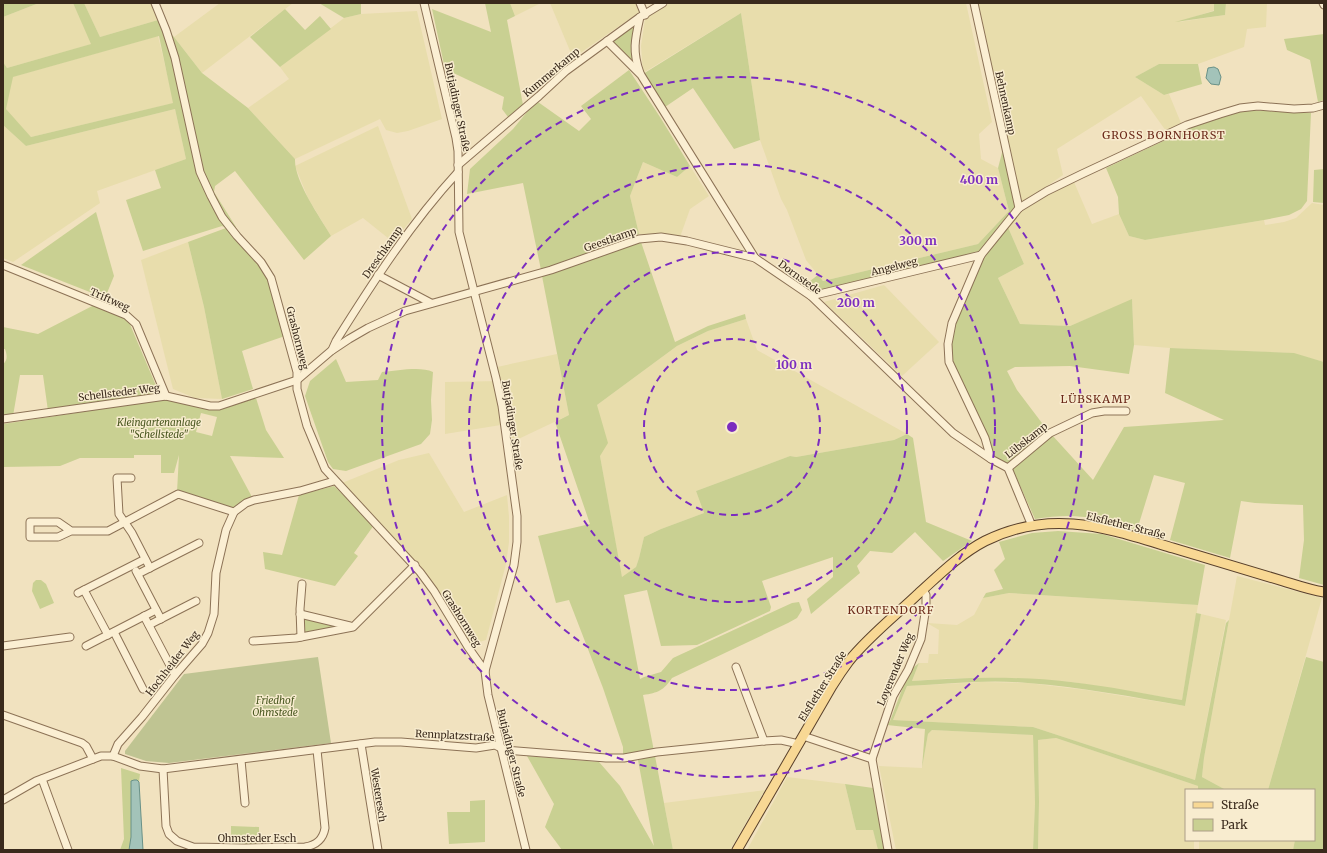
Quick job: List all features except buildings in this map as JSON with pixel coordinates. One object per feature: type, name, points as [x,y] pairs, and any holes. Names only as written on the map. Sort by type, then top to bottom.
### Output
[{"type":"main road","name":"Elsflether Straße","points":[[737,850],[832,686],[850,660],[867,642],[953,562],[984,542],[1010,532],[1032,526],[1047,524],[1070,524],[1101,527],[1244,570],[1324,592]]},
{"type":"street","name":"Grashornweg","points":[[154,3],[166,30],[175,58],[200,172],[222,217],[261,262],[271,278],[297,372],[297,389],[307,426],[325,469],[334,481],[415,565],[434,591],[468,647],[485,671]]},
{"type":"street","name":"Butjadinger Straße","points":[[424,3],[456,138],[458,151],[459,232],[502,406],[517,516],[517,542],[514,565],[485,671],[488,695],[526,850]]},
{"type":"street","points":[[640,3],[642,16]]},
{"type":"street","name":"Kummerkamp","points":[[458,168],[566,71],[642,16],[663,3]]},
{"type":"street","name":"Behnenkamp","points":[[974,3],[1019,208]]},
{"type":"street","name":"Dornstede","points":[[642,16],[635,40],[635,60],[641,75],[755,258],[811,296],[953,433],[991,459],[1008,468]]},
{"type":"street","name":"Dornstede","points":[[607,41],[641,75]]},
{"type":"street","points":[[991,459],[985,438],[949,362],[948,344],[952,323],[981,255],[1019,208],[1047,191],[1187,125],[1240,108],[1258,106],[1294,109],[1313,108],[1324,105]]},
{"type":"street","name":"Dreschkamp","points":[[331,351],[378,275],[428,205],[458,168]]},
{"type":"street","name":"Geestkamp","points":[[473,291],[551,270],[639,239],[661,237],[687,241],[755,258]]},
{"type":"street","name":"Angelweg","points":[[811,296],[981,255]]},
{"type":"street","name":"Triftweg","points":[[3,265],[126,315],[136,324],[166,396]]},
{"type":"street","points":[[378,275],[431,303]]},
{"type":"street","name":"Schellsteder Weg","points":[[3,419],[166,396],[210,406],[219,406],[297,380],[331,351],[368,328],[405,312],[473,291]]},
{"type":"street","name":"Lübskamp","points":[[1008,468],[1050,433],[1092,413],[1104,411],[1126,411]]},
{"type":"street","points":[[1008,468],[1032,526]]},
{"type":"street","points":[[131,478],[117,478],[119,514],[132,533],[150,568]]},
{"type":"street","points":[[72,531],[58,522],[30,522],[30,538],[58,537],[72,531],[108,530],[178,494],[234,512],[246,503],[254,500],[300,492],[334,481]]},
{"type":"street","name":"Hochheider Weg","points":[[112,756],[118,744],[202,644],[212,624],[216,605],[217,565],[226,530],[234,512]]},
{"type":"street","points":[[138,574],[199,543]]},
{"type":"street","points":[[143,689],[111,634],[81,591],[145,559]]},
{"type":"street","points":[[133,565],[161,618]]},
{"type":"street","points":[[252,641],[301,637],[353,627],[415,565]]},
{"type":"street","points":[[301,637],[300,614],[302,584]]},
{"type":"street","name":"Loyerender Weg","points":[[888,850],[872,759],[893,696],[908,670],[921,639],[926,607],[926,595],[923,589]]},
{"type":"street","points":[[149,625],[196,601]]},
{"type":"street","points":[[86,646],[156,610]]},
{"type":"street","points":[[300,614],[353,627]]},
{"type":"street","points":[[144,616],[175,675]]},
{"type":"street","points":[[3,646],[70,637]]},
{"type":"street","points":[[736,667],[764,741]]},
{"type":"street","points":[[3,715],[82,744],[86,746],[93,759]]},
{"type":"street","points":[[803,736],[872,759]]},
{"type":"street","name":"Rennplatzstraße","points":[[112,756],[140,766],[162,769],[375,742],[401,742],[469,748],[495,745],[505,750],[606,758],[624,758],[656,752],[764,741],[782,740],[798,744]]},
{"type":"street","name":"Westeresch","points":[[361,744],[378,850]]},
{"type":"street","name":"Ohmsteder Esch","points":[[162,769],[167,830],[172,838],[182,844],[200,848],[305,847],[317,843],[324,834],[325,828],[317,750]]},
{"type":"street","points":[[3,800],[42,779],[101,756],[112,756]]},
{"type":"street","points":[[241,760],[245,803]]},
{"type":"street","points":[[42,779],[68,850]]},
{"type":"shaded area","points":[[39,3],[73,3],[92,44],[7,68],[3,62],[3,17]]},
{"type":"shaded area","points":[[84,3],[151,3],[158,20],[100,37]]},
{"type":"shaded area","points":[[220,3],[293,3],[202,73],[174,37]]},
{"type":"shaded area","points":[[510,3],[541,3],[515,16]]},
{"type":"shaded area","points":[[550,3],[637,3],[641,11],[573,58]]},
{"type":"shaded area","points":[[670,3],[966,3],[992,122],[979,134],[981,159],[998,168],[1009,211],[978,244],[823,281],[806,260],[787,210],[781,199],[760,140],[741,13],[643,73],[641,46],[645,19]]},
{"type":"shaded area","points":[[976,3],[1214,3],[1215,10],[1179,22],[1225,15],[1226,3],[1267,3],[1266,27],[1247,29],[1244,47],[1198,64],[1159,64],[1135,77],[1164,95],[1169,94],[1181,123],[1166,131],[1141,96],[1057,149],[1063,175],[1021,204]]},
{"type":"shaded area","points":[[417,11],[442,119],[408,131],[397,133],[386,130],[380,119],[295,159],[248,108],[289,79],[280,67],[344,18],[361,14]]},
{"type":"shaded area","points":[[158,36],[174,103],[31,137],[5,109],[12,77]]},
{"type":"shaded area","points":[[175,109],[186,159],[97,191],[100,203],[13,262],[3,258],[3,125],[26,146]]},
{"type":"shaded area","points":[[378,126],[412,219],[393,242],[363,218],[331,236],[308,198],[295,166]]},
{"type":"shaded area","points":[[643,162],[677,177],[690,166],[709,196],[690,209],[680,237],[639,234],[630,196]]},
{"type":"shaded area","points":[[1074,182],[1092,224],[1119,214],[1129,236],[1145,240],[1264,220],[1265,225],[1284,222],[1296,218],[1312,203],[1324,205],[1324,362],[1291,353],[1134,345],[1132,300],[1070,326],[1020,324],[998,278],[1024,264],[1007,225],[1022,210],[1048,194]]},
{"type":"shaded area","points":[[188,242],[204,307],[222,399],[195,398],[173,389],[141,260]]},
{"type":"shaded area","points":[[884,285],[939,342],[902,376],[824,302]]},
{"type":"shaded area","points":[[746,319],[757,350],[907,434],[894,440],[796,457],[790,456],[696,491],[704,513],[644,537],[636,567],[622,578],[600,456],[597,405],[677,346],[708,331]]},
{"type":"shaded area","points":[[557,354],[569,415],[510,443],[507,424],[445,434],[445,382],[501,381],[497,367]]},
{"type":"shaded area","points":[[429,453],[464,512],[507,495],[509,542],[506,564],[486,640],[469,645],[449,611],[342,483],[399,460]]},
{"type":"shaded area","points":[[1237,576],[1322,598],[1268,789],[1224,789],[1202,777],[1204,758]]},
{"type":"shaded area","points":[[1009,593],[1198,605],[1182,700],[1072,682],[954,678],[912,681],[919,663],[928,663],[929,654],[938,654],[939,630],[927,623],[957,625],[974,615],[983,598]]},
{"type":"shaded area","points":[[1201,614],[1226,620],[1195,780],[1033,727],[893,720],[907,686],[982,682],[1028,683],[1086,690],[1185,706]]},
{"type":"shaded area","points":[[932,730],[1033,735],[1035,803],[1033,850],[896,850],[879,766],[922,768],[928,734]]},
{"type":"shaded area","points":[[1056,738],[1198,786],[1198,789],[1185,789],[1185,841],[1194,841],[1194,850],[1038,850],[1038,740]]},
{"type":"shaded area","points":[[787,777],[845,784],[856,830],[873,829],[878,850],[747,850]]},
{"type":"shaded area","points":[[765,790],[730,850],[673,850],[664,803]]},
{"type":"shaded area","points":[[1199,841],[1295,841],[1293,850],[1199,850]]},
{"type":"green space","points":[[3,3],[39,3],[3,17]]},
{"type":"green space","points":[[73,3],[84,3],[100,37],[158,20],[174,37],[202,73],[248,108],[295,159],[296,168],[303,188],[331,236],[304,260],[235,171],[215,186],[214,192],[236,227],[227,228],[264,270],[272,286],[285,336],[242,351],[253,389],[222,399],[204,307],[188,242],[226,228],[222,226],[143,251],[126,200],[161,188],[155,170],[186,159],[175,109],[26,146],[3,125],[3,62],[7,68],[91,44]],"holes":[[[159,36],[173,103],[31,137],[6,109],[13,77]]]},
{"type":"green space","points":[[319,3],[361,3],[361,14],[344,18]]},
{"type":"green space","points":[[485,3],[510,3],[515,16],[507,20],[523,105],[508,117],[502,109],[504,97],[445,69],[432,9],[491,32]]},
{"type":"green space","points":[[1214,3],[1226,3],[1225,15],[1175,22],[1214,11]]},
{"type":"green space","points":[[285,9],[305,30],[320,16],[331,29],[280,67],[250,37]]},
{"type":"green space","points":[[741,13],[760,140],[734,149],[693,88],[665,107],[643,74]]},
{"type":"green space","points":[[637,21],[635,67],[611,40]]},
{"type":"green space","points":[[1324,34],[1324,100],[1318,102],[1310,60],[1287,50],[1284,39]]},
{"type":"green space","points":[[1159,64],[1198,64],[1202,84],[1164,95],[1135,77]]},
{"type":"green space","points":[[629,70],[690,166],[677,177],[643,162],[630,196],[639,234],[541,270],[523,183],[467,194],[470,169],[513,129],[527,112],[538,102],[579,131],[591,119],[581,106]]},
{"type":"green space","points":[[1245,110],[1311,113],[1307,201],[1301,209],[1289,215],[1264,220],[1145,240],[1129,236],[1119,214],[1118,197],[1106,168],[1193,127]]},
{"type":"green space","points":[[1003,149],[1017,207],[980,253],[812,295],[802,287],[818,275],[823,281],[978,244],[1009,211],[998,168]]},
{"type":"green space","points":[[1324,169],[1324,203],[1313,202],[1314,170]]},
{"type":"green space","points":[[96,212],[114,276],[105,298],[21,265]]},
{"type":"green space","points":[[1007,225],[1024,264],[998,278],[1020,324],[1070,326],[1132,299],[1134,345],[1129,374],[1070,366],[1015,367],[1007,371],[1017,390],[1048,431],[1009,465],[993,457],[952,361],[951,343],[955,322],[983,255]]},
{"type":"green space","points":[[641,242],[675,342],[708,326],[745,314],[746,319],[708,331],[677,346],[597,405],[608,443],[600,456],[622,577],[636,567],[644,537],[704,513],[696,491],[790,456],[796,457],[894,440],[907,434],[913,438],[926,522],[972,541],[943,561],[915,532],[892,553],[870,551],[857,566],[860,573],[811,614],[807,599],[833,577],[833,557],[762,581],[771,607],[770,611],[697,645],[661,646],[647,590],[624,595],[640,679],[661,672],[673,658],[792,603],[799,602],[802,610],[797,618],[788,623],[672,678],[660,690],[643,695],[654,751],[623,756],[623,747],[603,688],[569,600],[556,603],[538,536],[590,524],[555,422],[569,415],[542,276]]},
{"type":"green space","points":[[98,303],[126,315],[160,395],[48,411],[43,375],[20,375],[13,416],[3,419],[3,364],[7,357],[5,349],[3,349],[3,327],[38,334]]},
{"type":"green space","points":[[1170,348],[1294,353],[1324,362],[1324,585],[1299,578],[1304,540],[1303,505],[1241,501],[1230,558],[1170,540],[1185,483],[1154,475],[1137,530],[1111,522],[1087,517],[1063,516],[1035,519],[1012,468],[1052,435],[1093,480],[1124,427],[1224,420],[1165,393]]},
{"type":"green space","points":[[336,359],[346,382],[378,380],[382,372],[422,369],[433,372],[431,400],[432,420],[430,434],[421,444],[346,471],[333,469],[328,462],[305,396],[310,381]]},
{"type":"green space","name":"Kleingartenanlage \"Schellstede\"","points":[[256,398],[266,430],[284,458],[230,456],[252,497],[233,510],[177,492],[179,455],[174,473],[161,473],[161,455],[134,455],[134,458],[80,458],[60,466],[3,467],[3,424],[167,399],[219,410]],"holes":[[[201,413],[217,417],[212,436],[196,432]]]},
{"type":"green space","points":[[334,486],[374,525],[354,553],[358,556],[335,586],[265,569],[263,552],[282,555],[299,495]]},
{"type":"green space","points":[[1058,531],[1102,534],[1205,565],[1198,605],[1009,593],[983,598],[986,593],[1003,589],[994,570],[1005,559],[999,542],[1032,533]]},
{"type":"green space","points":[[36,580],[41,580],[46,584],[54,603],[40,609],[32,591],[33,583]]},
{"type":"green space","points":[[1196,613],[1201,614],[1185,706],[1068,687],[1013,682],[968,682],[907,686],[893,720],[1033,727],[1195,780],[1226,623],[1229,620],[1204,758],[1202,777],[1224,789],[1198,789],[1198,786],[1056,738],[1038,740],[1038,850],[1033,850],[1035,803],[1033,735],[932,730],[928,734],[922,768],[925,729],[887,725],[890,721],[909,671],[919,663],[912,681],[992,678],[1051,680],[1099,686],[1182,700]]},
{"type":"green space","points":[[303,617],[342,627],[304,634]]},
{"type":"green space","name":"Friedhof Ohmstede","points":[[318,657],[331,743],[169,763],[146,761],[125,754],[125,751],[184,674]]},
{"type":"green space","points":[[1306,657],[1324,662],[1324,850],[1293,850],[1295,841],[1315,841],[1315,789],[1268,789]]},
{"type":"green space","points":[[527,756],[599,762],[620,786],[654,846],[638,760],[655,756],[673,850],[562,850],[545,827],[554,804]]},
{"type":"green space","points":[[121,768],[140,774],[139,782],[137,780],[131,781],[131,837],[129,850],[120,850],[124,839]]},
{"type":"green space","points":[[845,784],[873,788],[885,850],[878,850],[873,830],[856,830]]},
{"type":"green space","points":[[485,800],[485,842],[449,844],[447,812],[470,812],[470,801]]},
{"type":"green space","points":[[231,826],[259,827],[259,850],[231,850]]},
{"type":"water","points":[[1214,67],[1218,69],[1221,77],[1219,85],[1211,84],[1206,78],[1208,68]]},
{"type":"water","points":[[134,780],[139,782],[143,850],[129,850],[131,837],[131,781]]},
{"type":"district","name":"GROSS BORNHORST","points":[[1164,135]]},
{"type":"district","name":"LÜBSKAMP","points":[[1096,399]]},
{"type":"district","name":"KORTENDORF","points":[[891,610]]}]
